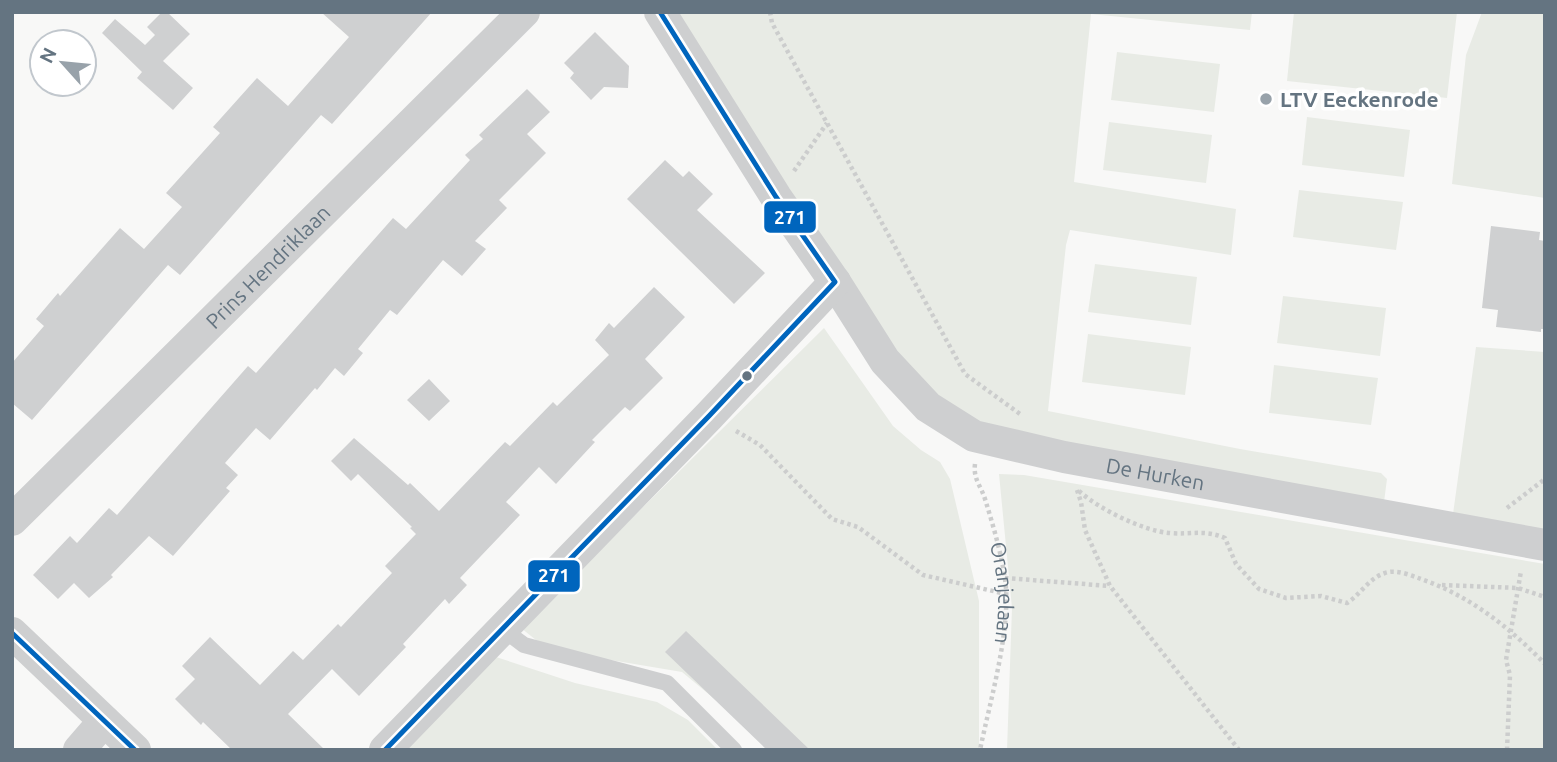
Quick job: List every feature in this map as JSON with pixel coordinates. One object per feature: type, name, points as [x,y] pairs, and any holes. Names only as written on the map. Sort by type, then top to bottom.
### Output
[{"type":"street","name":"Prins Hendriklaan","points":[[12,520],[524,12]]},
{"type":"street","points":[[385,750],[835,282],[776,197],[660,12]]},
{"type":"street","name":"De Hurken","points":[[835,282],[885,361],[928,407],[974,436],[1064,457],[1545,545]]},
{"type":"street","points":[[12,633],[135,750]]},
{"type":"street","points":[[79,750],[104,721]]},
{"type":"lane","points":[[501,628],[524,645],[667,683],[734,750]]},
{"type":"path","points":[[770,12],[772,23],[965,374],[1021,415]]},
{"type":"path","points":[[776,197],[827,122]]},
{"type":"path","points":[[709,416],[760,445],[832,519],[858,527],[923,575],[1006,594]]},
{"type":"path","name":"Oranjelaan","points":[[980,750],[1002,647],[1006,594],[1005,578],[985,497],[974,474],[981,438]]},
{"type":"path","points":[[1239,750],[1110,586],[1085,530],[1076,488],[1093,503],[1144,526],[1169,533],[1210,531],[1224,538],[1236,564],[1259,589],[1286,598],[1321,596],[1347,603],[1358,596],[1375,577],[1388,572],[1405,573],[1440,585],[1475,605],[1511,631],[1545,664]]},
{"type":"path","points":[[1005,578],[1110,586]]},
{"type":"path","points":[[1440,585],[1518,588],[1545,597]]},
{"type":"path","points":[[1507,750],[1510,675],[1506,660],[1518,588]]},
{"type":"shaded area","points":[[671,12],[1252,12],[1250,30],[1091,14],[1074,182],[1236,209],[1231,255],[1070,230],[1066,245],[1048,411],[1240,449],[1381,473],[1387,479],[1384,502],[986,430],[930,400]]},
{"type":"shaded area","points":[[1294,12],[1457,12],[1447,98],[1287,81]]},
{"type":"shaded area","points":[[1482,12],[1545,12],[1545,198],[1452,184],[1466,55]]},
{"type":"shaded area","points":[[1117,52],[1220,64],[1214,112],[1111,100]]},
{"type":"shaded area","points":[[1307,117],[1410,130],[1404,177],[1302,165]]},
{"type":"shaded area","points":[[1109,122],[1212,135],[1206,183],[1103,170]]},
{"type":"shaded area","points":[[1299,190],[1403,202],[1396,250],[1293,237]]},
{"type":"shaded area","points":[[1095,264],[1197,277],[1191,325],[1088,312]]},
{"type":"shaded area","points":[[1283,296],[1386,308],[1380,356],[1277,343]]},
{"type":"shaded area","points":[[824,328],[893,426],[940,462],[950,479],[979,601],[979,750],[776,750],[682,672],[569,653],[536,640],[521,628]]},
{"type":"shaded area","points":[[1088,334],[1191,347],[1185,395],[1082,382]]},
{"type":"shaded area","points":[[1476,347],[1545,352],[1545,530],[1453,514]]},
{"type":"shaded area","points":[[1274,365],[1378,378],[1371,425],[1269,413]]},
{"type":"shaded area","points":[[999,474],[1024,475],[1545,564],[1545,750],[1007,750],[1012,608]]},
{"type":"shaded area","points":[[496,657],[575,683],[657,702],[688,720],[718,750],[400,750]]},
{"type":"building","points":[[162,12],[167,12],[190,34],[163,61],[193,88],[173,110],[137,78],[142,72],[102,33],[115,19],[145,45],[155,35],[147,27]]},
{"type":"building","points":[[321,12],[432,12],[332,124],[321,115],[180,275],[168,265],[32,420],[12,403],[12,363],[44,326],[36,319],[120,228],[144,249],[182,207],[166,193],[220,133],[213,127],[257,78],[288,106],[349,37]]},
{"type":"building","points":[[595,32],[629,66],[628,88],[604,87],[591,100],[570,78],[574,73],[564,63]]},
{"type":"building","points":[[527,89],[550,112],[527,134],[546,153],[499,200],[507,208],[475,241],[486,249],[462,276],[443,260],[397,315],[390,310],[358,349],[363,353],[344,376],[335,368],[270,440],[256,428],[225,463],[238,475],[226,488],[230,491],[173,556],[149,536],[111,575],[113,577],[89,598],[74,583],[58,599],[33,575],[70,536],[77,543],[109,508],[117,515],[248,366],[256,373],[393,218],[406,229],[470,160],[465,155],[483,139],[479,135]]},
{"type":"building","points":[[665,160],[683,177],[689,171],[713,194],[697,210],[765,273],[734,304],[627,199]]},
{"type":"building","points":[[1491,226],[1540,232],[1539,240],[1545,241],[1545,329],[1541,329],[1541,332],[1496,327],[1498,310],[1482,308]]},
{"type":"building","points":[[654,287],[685,317],[645,359],[663,378],[630,411],[625,407],[592,440],[595,442],[556,484],[539,467],[506,502],[520,515],[460,578],[467,585],[449,604],[445,599],[403,644],[406,647],[359,696],[332,669],[288,714],[325,750],[232,750],[175,699],[195,679],[182,666],[210,637],[260,685],[293,651],[303,660],[338,624],[341,627],[392,573],[385,566],[416,534],[358,474],[351,481],[331,461],[354,438],[408,485],[410,483],[439,511],[505,442],[510,446],[553,402],[557,406],[609,355],[595,340],[609,323],[614,328]]},
{"type":"building","points":[[429,379],[450,401],[429,421],[407,400]]},
{"type":"building","points":[[686,631],[810,750],[767,750],[665,652]]},
{"type":"transit line","name":"271","points":[[385,750],[835,282],[776,197],[660,12]]},
{"type":"transit line","name":"271","points":[[12,633],[135,750]]},
{"type":"place","name":"LTV Eeckenrode","points":[[1266,99]]}]
